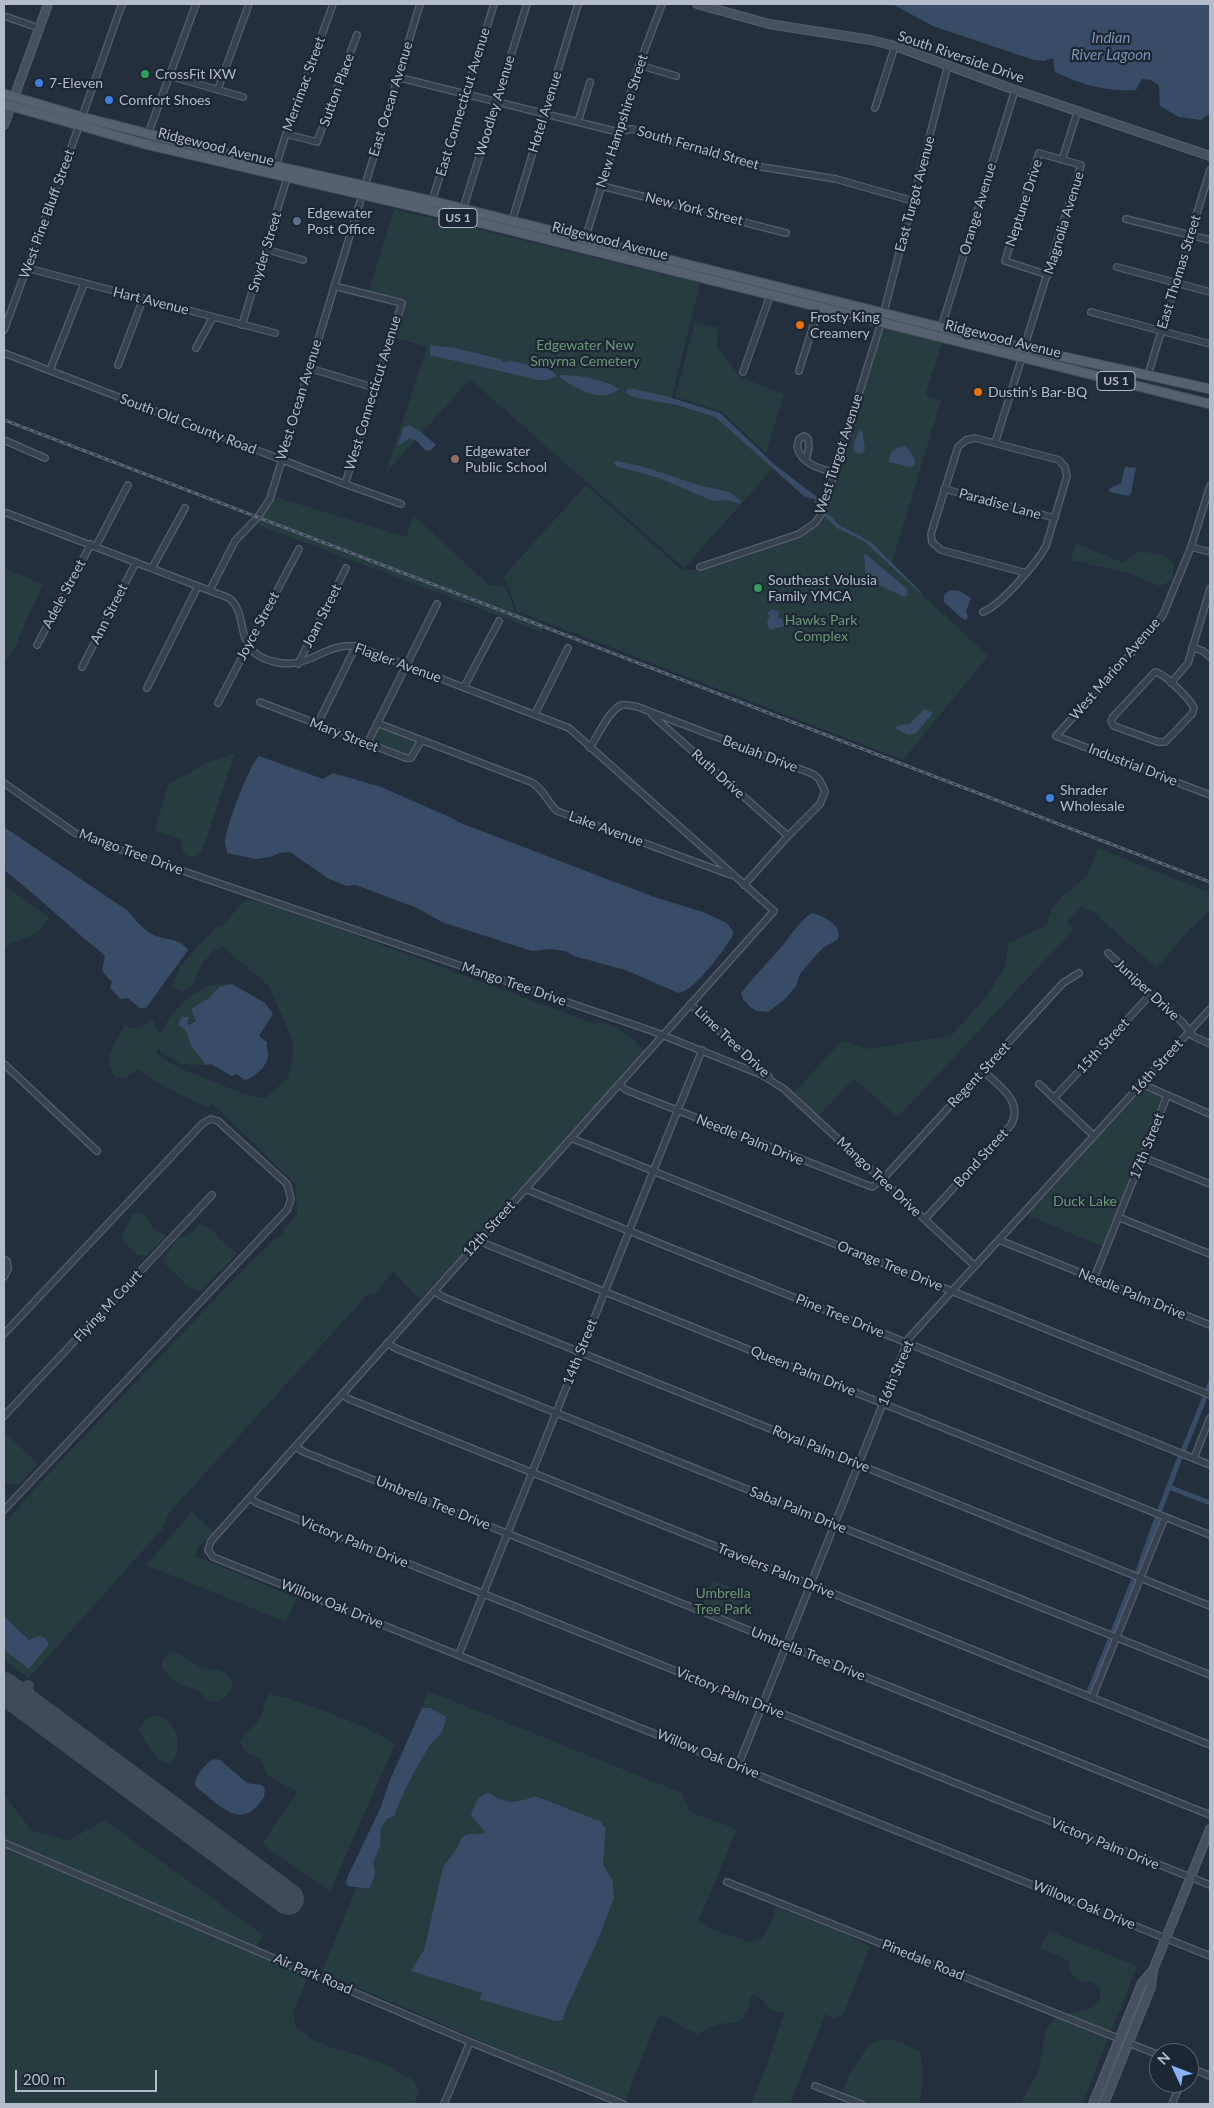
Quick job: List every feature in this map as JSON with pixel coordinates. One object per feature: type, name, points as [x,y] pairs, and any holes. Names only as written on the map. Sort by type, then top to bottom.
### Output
[{"type":"main road","name":"Ridgewood Avenue","points":[[4,94],[9,102],[83,127],[192,155],[521,233],[990,349],[1057,358],[1062,356],[1148,374],[1210,390]]},
{"type":"main road","name":"Ridgewood Avenue","points":[[9,102],[82,117],[242,158],[432,201],[768,284],[941,328],[1023,353],[1210,404]]},
{"type":"main road","points":[[83,127],[93,125],[141,138],[148,134]]},
{"type":"main road","points":[[192,155],[204,152],[236,160],[242,158]]},
{"type":"main road","points":[[521,233],[528,230],[575,242],[584,239]]},
{"type":"main road","points":[[590,251],[599,247],[649,259],[659,258]]},
{"type":"main road","points":[[706,280],[717,278],[758,288],[768,284]]},
{"type":"main road","points":[[770,296],[774,292],[779,292],[813,300],[826,299]]},
{"type":"street","points":[[4,125],[9,102],[48,4]]},
{"type":"street","points":[[82,117],[122,4]]},
{"type":"street","points":[[148,134],[196,4]]},
{"type":"street","points":[[218,89],[249,4]]},
{"type":"street","name":"Merrimac Street","points":[[276,166],[333,4]]},
{"type":"street","name":"East Ocean Avenue","points":[[362,195],[420,4]]},
{"type":"street","name":"East Connecticut Avenue","points":[[432,201],[494,4]]},
{"type":"street","name":"Woodley Avenue","points":[[464,209],[527,4]]},
{"type":"street","name":"Hotel Avenue","points":[[512,221],[578,4]]},
{"type":"street","name":"New Hampshire Street","points":[[584,239],[639,65],[662,4]]},
{"type":"street","name":"South Riverside Drive","points":[[697,4],[769,24],[871,40],[895,46],[1015,90],[1210,156]]},
{"type":"street","points":[[4,16],[39,28]]},
{"type":"street","name":"Sutton Place","points":[[286,134],[318,142],[357,35]]},
{"type":"street","points":[[876,108],[895,46]]},
{"type":"street","points":[[639,65],[676,76]]},
{"type":"street","name":"East Turgot Avenue","points":[[881,323],[948,65]]},
{"type":"street","points":[[170,76],[243,96]]},
{"type":"street","name":"South Fernald Street","points":[[397,77],[618,132],[632,129],[750,165],[836,179],[913,201]]},
{"type":"street","points":[[578,122],[590,82]]},
{"type":"street","name":"Orange Avenue","points":[[941,328],[1015,90]]},
{"type":"street","name":"Magnolia Avenue","points":[[995,443],[1081,165],[1062,160],[1078,110]]},
{"type":"street","name":"West Pine Bluff Street","points":[[4,330],[83,127]]},
{"type":"street","name":"Neptune Drive","points":[[1048,275],[1006,261],[1039,153],[1062,160]]},
{"type":"street","name":"East Thomas Street","points":[[1148,374],[1210,170]]},
{"type":"street","name":"Snyder Street","points":[[242,325],[287,178]]},
{"type":"street","name":"New York Street","points":[[602,186],[786,233]]},
{"type":"street","name":"West Ocean Avenue","points":[[210,590],[235,541],[270,500],[362,195]]},
{"type":"street","points":[[1126,219],[1210,240]]},
{"type":"street","points":[[265,249],[303,260]]},
{"type":"street","points":[[1118,267],[1210,292]]},
{"type":"street","name":"Hart Avenue","points":[[27,268],[275,333]]},
{"type":"street","points":[[50,370],[84,284]]},
{"type":"street","name":"West Connecticut Avenue","points":[[334,286],[402,302],[345,484]]},
{"type":"street","points":[[743,372],[770,296]]},
{"type":"street","points":[[118,365],[144,299]]},
{"type":"street","points":[[799,371],[819,308]]},
{"type":"street","points":[[1091,312],[1210,344]]},
{"type":"street","points":[[196,348],[213,317]]},
{"type":"street","name":"West Turgot Avenue","points":[[700,567],[799,534],[815,523],[822,511],[835,472],[881,323]]},
{"type":"street","name":"South Old County Road","points":[[4,353],[401,504]]},
{"type":"street","points":[[309,368],[375,388]]},
{"type":"street","points":[[983,612],[994,608],[1026,573],[1046,546],[1067,476],[1065,467],[1059,460],[975,438],[966,440],[958,447],[944,489],[931,534],[932,542],[937,548],[1026,573]]},
{"type":"street","points":[[4,440],[45,458]]},
{"type":"street","points":[[806,460],[820,470],[835,472]]},
{"type":"street","name":"Adele Street","points":[[37,645],[128,485]]},
{"type":"street","name":"West Marion Avenue","points":[[1056,736],[1148,635],[1163,615],[1191,547],[1210,486]]},
{"type":"street","name":"Paradise Lane","points":[[944,489],[1055,518]]},
{"type":"street","points":[[152,568],[185,508]]},
{"type":"street","points":[[4,512],[210,590],[234,602],[247,646]]},
{"type":"street","points":[[1191,547],[1210,552]]},
{"type":"street","name":"Joyce Street","points":[[218,703],[299,549]]},
{"type":"street","name":"Ann Street","points":[[82,667],[136,562]]},
{"type":"street","name":"Joan Street","points":[[298,664],[346,568]]},
{"type":"street","points":[[147,688],[198,586]]},
{"type":"street","points":[[1171,683],[1185,668],[1210,589]]},
{"type":"street","points":[[366,744],[437,604]]},
{"type":"street","points":[[464,687],[499,621]]},
{"type":"street","name":"Flagler Avenue","points":[[247,646],[271,661],[285,664],[298,664],[337,647],[345,645],[356,646],[569,728],[774,911]]},
{"type":"street","points":[[317,725],[356,646]]},
{"type":"street","points":[[1192,647],[1210,657]]},
{"type":"street","points":[[535,714],[568,648]]},
{"type":"street","points":[[1159,673],[1171,683],[1191,702],[1194,708],[1192,714],[1168,739],[1158,742],[1114,726],[1111,721],[1113,717],[1152,674],[1159,673]]},
{"type":"street","name":"Mary Street","points":[[260,702],[406,758],[411,758],[421,741]]},
{"type":"street","name":"Beulah Drive","points":[[590,748],[616,708],[627,704],[813,774],[819,779],[825,791],[820,804],[744,885]]},
{"type":"street","name":"Ruth Drive","points":[[648,712],[788,836]]},
{"type":"street","name":"Lake Avenue","points":[[377,723],[531,782],[544,792],[551,806],[557,811],[735,876]]},
{"type":"street","name":"Industrial Drive","points":[[1056,736],[1210,795]]},
{"type":"street","name":"Mango Tree Drive","points":[[4,783],[75,833],[95,841],[662,1034],[774,1081],[975,1266]]},
{"type":"street","name":"12th Street","points":[[208,1550],[211,1541],[662,1034],[774,911]]},
{"type":"street","name":"Juniper Drive","points":[[1108,953],[1183,1023],[1196,1038],[1210,1044]]},
{"type":"street","name":"Regent Street","points":[[882,1180],[1063,982],[1079,973]]},
{"type":"street","name":"15th Street","points":[[1054,1098],[1151,994]]},
{"type":"street","name":"Lime Tree Drive","points":[[690,1004],[774,1081]]},
{"type":"street","name":"16th Street","points":[[738,1766],[858,1464],[907,1343],[913,1333],[1210,1009]]},
{"type":"street","name":"14th Street","points":[[459,1654],[702,1050]]},
{"type":"street","points":[[4,1064],[97,1151]]},
{"type":"street","name":"Bond Street","points":[[925,1219],[1011,1125],[1015,1117],[1016,1108],[1012,1098],[982,1070]]},
{"type":"street","name":"Needle Palm Drive","points":[[619,1084],[626,1090],[868,1187],[875,1186],[882,1180]]},
{"type":"street","points":[[1039,1084],[1094,1136]]},
{"type":"street","points":[[1142,1084],[1210,1114]]},
{"type":"street","name":"17th Street","points":[[1094,1278],[1167,1096]]},
{"type":"street","points":[[4,1334],[203,1123],[211,1119],[218,1121],[287,1184],[291,1199],[287,1210],[4,1510]]},
{"type":"street","name":"Orange Tree Drive","points":[[571,1138],[1210,1395]]},
{"type":"street","points":[[1142,1157],[1210,1184]]},
{"type":"street","name":"Pine Tree Drive","points":[[525,1189],[1210,1465]]},
{"type":"street","name":"Flying M Court","points":[[4,1416],[212,1195]]},
{"type":"street","points":[[1118,1217],[1210,1254]]},
{"type":"street","name":"Queen Palm Drive","points":[[480,1239],[486,1244],[1210,1535]]},
{"type":"street","name":"Needle Palm Drive","points":[[999,1240],[1210,1325]]},
{"type":"street","points":[[4,1259],[7,1262],[8,1269],[4,1278]]},
{"type":"street","name":"Royal Palm Drive","points":[[434,1291],[443,1297],[1210,1606]]},
{"type":"street","name":"Sabal Palm Drive","points":[[388,1343],[397,1349],[1210,1675]]},
{"type":"street","name":"Travelers Palm Drive","points":[[342,1394],[349,1399],[1210,1746]]},
{"type":"street","points":[[1194,1458],[1210,1418]]},
{"type":"street","name":"Umbrella Tree Drive","points":[[296,1447],[304,1452],[1210,1815]]},
{"type":"street","name":"Victory Palm Drive","points":[[250,1498],[257,1503],[1210,1886]]},
{"type":"street","points":[[1092,1698],[1165,1517]]},
{"type":"street","name":"Willow Oak Drive","points":[[208,1550],[213,1557],[1210,1956]]},
{"type":"street","points":[[1104,2104],[1151,1987],[1153,1970],[1210,1829]]},
{"type":"street","name":"Air Park Road","points":[[4,1843],[470,2042],[623,2104]]},
{"type":"street","name":"Pinedale Road","points":[[727,1882],[1120,2039]]},
{"type":"street","points":[[1093,2104],[1142,1983],[1153,1970]]},
{"type":"street","points":[[444,2104],[470,2042]]},
{"type":"street","points":[[1128,2042],[1149,2051]]},
{"type":"street","points":[[815,2086],[861,2104]]},
{"type":"green space","name":"Edgewater New Smyrna Cemetery","points":[[394,209],[700,283],[670,404],[715,417],[773,468],[684,568],[470,379],[386,473],[427,347],[395,338],[406,300],[369,290]]},
{"type":"green space","points":[[695,322],[719,328],[716,346],[741,378],[784,394],[766,453],[721,411],[675,397]]},
{"type":"green space","name":"Hawks Park Complex","points":[[884,328],[942,343],[925,395],[941,400],[891,566],[988,656],[903,760],[517,611],[504,576],[586,485],[683,571],[710,567],[803,535],[819,523],[825,513],[881,330]]},
{"type":"green space","points":[[269,495],[406,537],[414,516],[489,585],[506,588],[515,612],[544,624],[542,632],[258,525]]},
{"type":"green space","points":[[1076,543],[1123,563],[1140,551],[1166,556],[1174,564],[1172,580],[1160,586],[1128,573],[1071,560]]},
{"type":"green space","points":[[4,568],[43,584],[17,641],[19,642],[4,662]]},
{"type":"green space","points":[[380,727],[413,740],[416,743],[415,749],[407,755],[373,744],[372,740]]},
{"type":"green space","points":[[235,753],[202,851],[197,856],[188,857],[183,852],[181,839],[155,831],[168,784],[209,762]]},
{"type":"green space","points":[[1098,848],[1210,893],[1210,910],[1187,932],[1157,967],[1126,942],[1094,912],[1081,907],[1067,922],[1074,929],[898,1117],[854,1079],[813,1121],[789,1098],[843,1040],[867,1049],[951,1036],[989,993],[1006,965],[1008,943],[1046,925],[1052,909],[1062,896],[1087,876]]},
{"type":"green space","points":[[4,885],[49,918],[36,934],[10,943],[4,948]]},
{"type":"green space","points":[[245,900],[254,900],[296,913],[592,1023],[600,1023],[616,1028],[636,1042],[647,1054],[549,1162],[420,1299],[393,1272],[373,1295],[370,1292],[168,1514],[163,1528],[29,1678],[4,1660],[4,1650],[29,1669],[30,1640],[4,1616],[4,1524],[40,1483],[214,1300],[272,1241],[284,1234],[283,1229],[297,1216],[296,1185],[213,1104],[208,1107],[190,1099],[163,1086],[138,1069],[124,1078],[114,1076],[109,1064],[110,1052],[125,1025],[136,1028],[152,1019],[160,1034],[172,1015],[189,997],[210,986],[232,984],[219,987],[209,998],[191,1009],[196,1020],[189,1025],[182,1017],[191,1046],[206,1065],[181,1064],[160,1051],[159,1047],[156,1053],[168,1062],[187,1071],[236,1091],[258,1097],[266,1098],[288,1078],[293,1057],[293,1041],[269,986],[223,947],[214,950],[201,965],[194,983],[182,992],[172,985],[175,977],[191,954],[216,927],[221,927]]},
{"type":"green space","name":"Duck Lake","points":[[1140,1090],[1154,1093],[1163,1098],[1163,1102],[1104,1247],[1025,1214]]},
{"type":"green space","points":[[138,1212],[145,1216],[165,1237],[146,1256],[137,1255],[122,1240],[131,1215]]},
{"type":"green space","points":[[199,1224],[212,1229],[237,1254],[199,1292],[187,1285],[163,1262],[176,1241],[181,1237],[188,1236]]},
{"type":"green space","points":[[4,1432],[38,1464],[19,1485],[4,1483]]},
{"type":"green space","points":[[192,1512],[214,1532],[197,1548],[195,1556],[297,1598],[286,1622],[146,1565]]},
{"type":"green space","name":"Umbrella Tree Park","points":[[713,1580],[745,1594],[734,1621],[701,1608]]},
{"type":"green space","points":[[172,1651],[197,1665],[224,1673],[232,1681],[229,1693],[217,1701],[208,1700],[195,1689],[182,1685],[168,1675],[161,1665],[165,1656]]},
{"type":"green space","points":[[428,1691],[682,1793],[690,1812],[737,1829],[698,1922],[708,1928],[750,1942],[761,1939],[770,1925],[776,1907],[850,1936],[870,1947],[843,2015],[834,2019],[825,2014],[790,2104],[751,2104],[768,2062],[785,2011],[777,2013],[769,2008],[758,1996],[751,1995],[748,2011],[739,2022],[719,2024],[697,2034],[663,2016],[658,2018],[624,2104],[392,2002],[328,1976],[322,1971],[357,1887],[369,1889],[374,1875],[373,1864],[380,1847],[381,1828],[387,1819],[394,1815],[418,1764],[445,1727],[430,1708],[422,1708]],"holes":[[[489,1793],[499,1799],[510,1802],[536,1796],[600,1821],[606,1829],[603,1864],[613,1882],[614,1898],[563,2020],[555,2021],[480,1999],[482,1993],[412,1971],[424,1950],[443,1867],[456,1850],[462,1837],[469,1834],[483,1834],[485,1832],[481,1825],[473,1821]]]},
{"type":"green space","points":[[270,1693],[273,1696],[290,1699],[352,1722],[395,1744],[330,1891],[262,1844],[297,1792],[267,1775],[261,1759],[245,1752],[240,1741],[257,1723]]},
{"type":"green space","points":[[155,1715],[169,1723],[177,1736],[177,1752],[174,1759],[168,1765],[157,1759],[138,1730],[146,1719]]},
{"type":"green space","points":[[4,1795],[32,1831],[68,1841],[104,1820],[263,1935],[254,1950],[310,1973],[293,2012],[296,2026],[311,2039],[329,2047],[378,2061],[414,2081],[419,2092],[415,2103],[4,2104]]},
{"type":"green space","points":[[1049,1931],[1137,1966],[1082,2104],[1020,2104],[1036,2076],[1041,2061],[1045,2032],[1053,2020],[1065,2014],[1092,2008],[1100,2000],[1100,1988],[1092,1981],[1079,1981],[1071,1974],[1068,1960],[1040,1948]]},
{"type":"green space","points":[[884,2039],[902,2042],[920,2053],[923,2073],[920,2104],[855,2104],[843,2090],[851,2071],[870,2044]]},
{"type":"water","name":"Indian River Lagoon","points":[[892,4],[1210,4],[1210,113],[1201,120],[1179,117],[1160,106],[1159,85],[1151,80],[1142,79],[1136,90],[1105,89],[1085,84],[1055,72],[1053,58],[1044,61],[1034,60],[933,26]]},
{"type":"water","points":[[430,345],[455,348],[500,359],[504,363],[510,361],[550,369],[556,377],[539,380],[434,356],[430,357]]},
{"type":"water","points":[[560,375],[591,378],[619,389],[612,394],[596,395],[581,390],[560,378]]},
{"type":"water","points":[[628,389],[666,396],[720,413],[775,465],[817,497],[817,502],[839,525],[871,542],[921,594],[864,541],[837,528],[815,507],[815,499],[805,497],[715,417],[676,405],[633,397],[625,392]]},
{"type":"water","points":[[409,425],[421,432],[436,445],[431,450],[426,451],[417,441],[410,438],[398,446],[403,428]]},
{"type":"water","points":[[862,430],[865,449],[863,453],[858,454],[853,447],[859,432]]},
{"type":"water","points":[[904,446],[910,450],[915,461],[914,466],[910,467],[889,462],[893,451]]},
{"type":"water","points":[[613,462],[644,467],[698,485],[729,492],[740,500],[741,504],[728,500],[713,501],[659,478],[616,466]]},
{"type":"water","points":[[1125,467],[1136,468],[1131,493],[1128,496],[1110,492],[1110,488],[1121,483]]},
{"type":"water","points":[[866,554],[907,589],[908,595],[904,597],[866,579],[864,556]]},
{"type":"water","points":[[950,590],[960,591],[971,598],[966,611],[968,617],[966,620],[944,602],[944,595]]},
{"type":"water","points":[[772,609],[779,612],[778,618],[783,619],[785,626],[769,630],[767,621],[770,616],[767,613]]},
{"type":"water","points":[[925,709],[933,713],[915,734],[908,735],[895,728],[909,724]]},
{"type":"water","points":[[259,756],[323,779],[333,773],[381,787],[458,822],[654,897],[703,912],[727,923],[734,933],[701,977],[686,990],[679,993],[625,970],[574,956],[565,951],[551,949],[532,951],[442,922],[417,908],[356,885],[347,886],[329,879],[290,852],[255,859],[227,853],[225,841],[230,822],[244,784],[254,762]]},
{"type":"water","points":[[4,827],[128,911],[148,932],[176,941],[188,950],[146,1008],[140,1008],[128,998],[121,999],[110,988],[112,982],[102,971],[105,956],[4,870]]},
{"type":"water","points":[[812,913],[825,918],[836,927],[839,936],[837,940],[824,947],[817,954],[800,974],[796,986],[785,999],[768,1012],[757,1011],[750,1007],[743,999],[741,993],[798,925]]},
{"type":"water","points":[[232,984],[265,1003],[273,1014],[259,1036],[267,1042],[268,1058],[264,1066],[257,1073],[245,1080],[236,1074],[232,1076],[211,1064],[206,1065],[191,1046],[186,1031],[178,1024],[182,1017],[189,1017],[187,1022],[189,1025],[196,1021],[191,1009],[209,998],[219,987]]},
{"type":"water","points":[[4,1616],[29,1640],[39,1636],[45,1638],[49,1644],[29,1669],[4,1650]]},
{"type":"water","points":[[422,1708],[430,1708],[446,1717],[445,1724],[418,1766],[394,1816],[387,1819],[381,1828],[380,1847],[373,1863],[375,1875],[369,1889],[348,1886],[346,1883],[347,1878],[380,1809],[390,1780]]},
{"type":"water","points":[[215,1759],[220,1760],[247,1783],[261,1785],[265,1788],[264,1797],[252,1811],[240,1815],[234,1814],[221,1807],[195,1785],[195,1781],[202,1770]]},
{"type":"water","points":[[489,1793],[499,1799],[510,1802],[535,1796],[600,1821],[606,1829],[603,1864],[613,1882],[614,1898],[563,2020],[555,2021],[479,1999],[482,1993],[411,1971],[424,1950],[443,1867],[456,1850],[462,1837],[469,1834],[484,1834],[485,1832],[471,1814],[480,1798]]},
{"type":"waterway","points":[[1208,1389],[1210,1384]]},
{"type":"waterway","points":[[1184,1449],[1205,1397]]},
{"type":"waterway","points":[[1160,1510],[1180,1457]]},
{"type":"waterway","points":[[1169,1487],[1210,1503]]},
{"type":"waterway","points":[[1138,1571],[1157,1518]]},
{"type":"waterway","points":[[1113,1632],[1134,1579]]},
{"type":"waterway","points":[[1089,1692],[1110,1640]]},
{"type":"taxiway","points":[[17,1699],[28,1686]]},
{"type":"runway","points":[[4,1688],[288,1899]]},
{"type":"railway","points":[[4,420],[1210,882]]},
{"type":"place","name":"CrossFit IXW","points":[[145,74]]},
{"type":"place","name":"7-Eleven","points":[[39,83]]},
{"type":"place","name":"Comfort Shoes","points":[[109,100]]},
{"type":"place","name":"Edgewater Post Office","points":[[297,221]]},
{"type":"place","name":"Frosty King Creamery","points":[[800,325]]},
{"type":"place","name":"Dustin’s Bar-BQ","points":[[978,392]]},
{"type":"place","name":"Edgewater Public School","points":[[455,459]]},
{"type":"place","name":"Southeast Volusia Family YMCA","points":[[758,588]]},
{"type":"place","name":"Shrader Wholesale","points":[[1050,798]]}]
